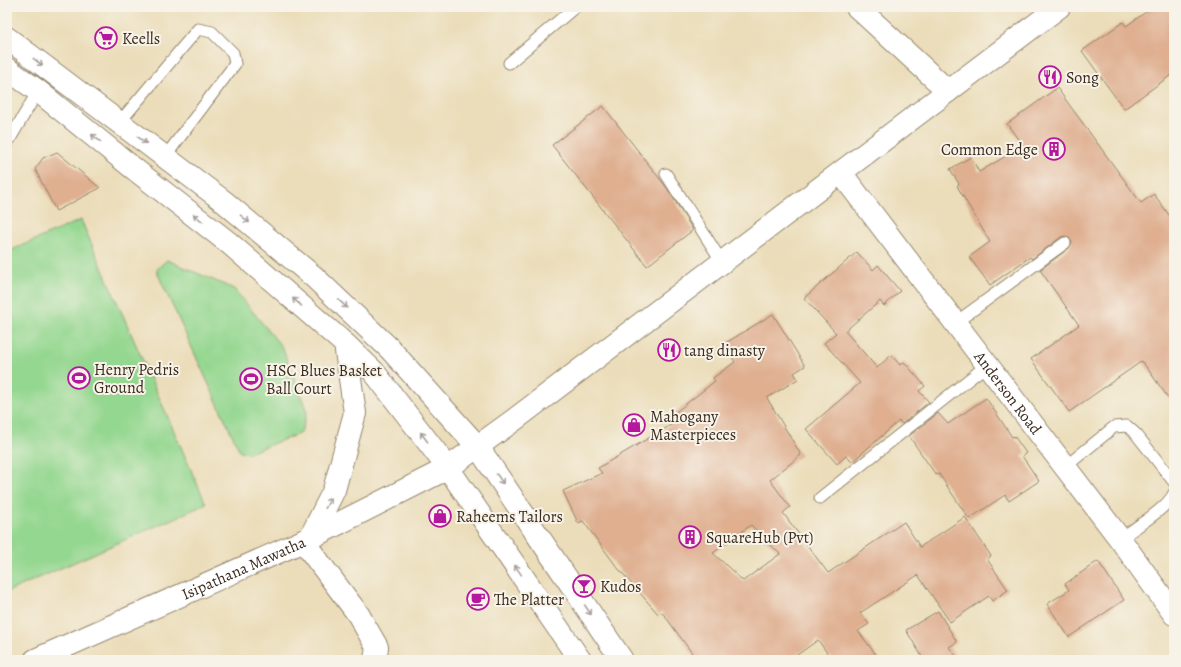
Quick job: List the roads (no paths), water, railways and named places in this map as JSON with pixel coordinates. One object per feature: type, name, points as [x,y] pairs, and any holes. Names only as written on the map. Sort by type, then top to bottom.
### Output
[{"type":"main road","points":[[857,7],[948,91]]},
{"type":"main road","name":"Isipathana Mawatha","points":[[35,660],[307,540],[448,468],[478,447],[1059,7]]},
{"type":"main road","points":[[7,38],[222,200],[314,276],[389,348],[478,447],[622,660]]},
{"type":"main road","points":[[7,69],[38,91],[229,243],[345,344],[374,372],[448,468],[580,660]]},
{"type":"main road","name":"Anderson Road","points":[[840,173],[1120,539],[1174,614]]},
{"type":"main road","points":[[345,344],[355,413],[334,490],[307,540],[358,614],[377,647],[375,660]]},
{"type":"lane","points":[[509,63],[574,7]]},
{"type":"lane","points":[[119,123],[198,29],[212,32],[233,53],[235,64],[165,157]]},
{"type":"lane","points":[[7,144],[38,91]]},
{"type":"lane","points":[[666,174],[722,262]]},
{"type":"lane","points":[[955,323],[1065,243]]},
{"type":"lane","points":[[820,498],[987,364]]},
{"type":"lane","points":[[1065,467],[1114,427],[1127,426],[1136,434],[1174,482]]},
{"type":"lane","points":[[1120,539],[1160,509],[1171,499],[1174,493]]},
{"type":"place","name":"Keells","points":[[106,38]]},
{"type":"place","name":"Song","points":[[1050,77]]},
{"type":"place","name":"Common Edge","points":[[1054,149]]},
{"type":"place","name":"tang dinasty","points":[[669,350]]},
{"type":"place","name":"Henry Pedris Ground","points":[[79,378]]},
{"type":"place","name":"HSC Blues Basket Ball Court","points":[[251,379]]},
{"type":"place","name":"Mahogany Masterpieces","points":[[634,425]]},
{"type":"place","name":"Raheems Tailors","points":[[440,516]]},
{"type":"place","name":"SquareHub (Pvt)","points":[[690,537]]},
{"type":"place","name":"Kudos","points":[[584,586]]},
{"type":"place","name":"The Platter","points":[[478,599]]}]
